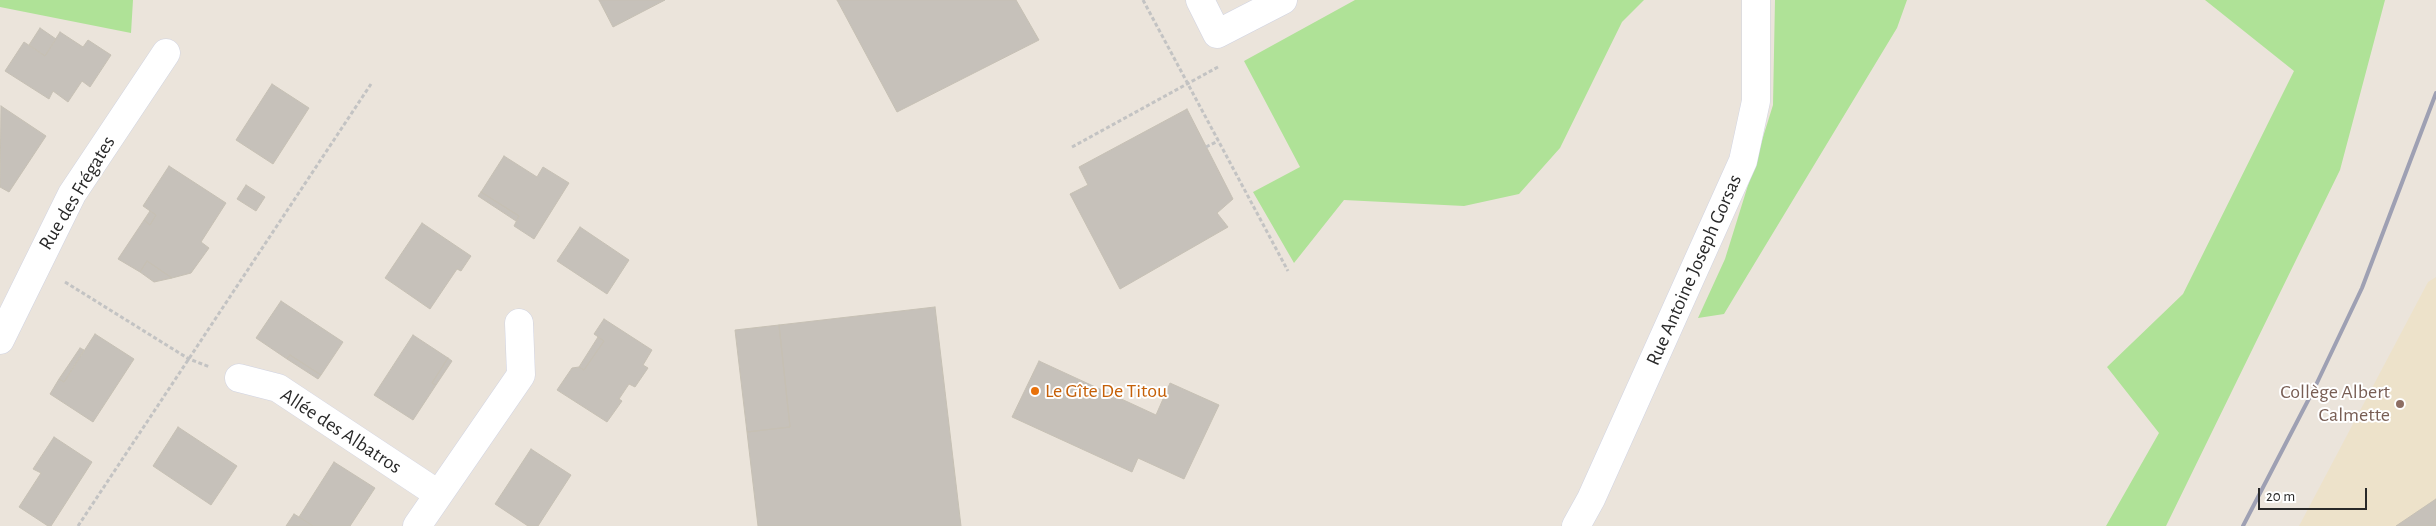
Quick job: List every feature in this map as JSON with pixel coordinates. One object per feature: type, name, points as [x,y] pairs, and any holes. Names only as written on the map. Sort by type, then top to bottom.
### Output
[{"type":"street","points":[[1200,0],[1217,34],[1283,0]]},
{"type":"street","name":"Rue Antoine Joseph Gorsas","points":[[1576,526],[1591,499],[1743,161],[1756,101],[1756,0]]},
{"type":"street","name":"Rue des Frégates","points":[[0,340],[72,194],[166,53]]},
{"type":"street","points":[[416,526],[521,375],[519,323]]},
{"type":"street","name":"Allée des Albatros","points":[[239,378],[278,388],[438,494]]},
{"type":"path","points":[[1143,0],[1288,271]]},
{"type":"path","points":[[1072,147],[1225,64]]},
{"type":"path","points":[[78,526],[371,84]]},
{"type":"path","points":[[1206,147],[1218,141]]},
{"type":"path","points":[[36,264],[189,359],[239,378]]},
{"type":"shaded area","name":"Collège Albert Calmette","points":[[2436,277],[2436,526],[2299,526],[2428,282]]},
{"type":"green space","points":[[0,0],[133,0],[131,33],[0,7]]},
{"type":"green space","points":[[1355,0],[1644,0],[1622,22],[1560,148],[1519,194],[1464,206],[1344,200],[1294,263],[1253,192],[1300,167],[1244,61]]},
{"type":"green space","points":[[1775,0],[1907,0],[1897,28],[1724,314],[1698,318],[1725,259],[1773,105]]},
{"type":"green space","points":[[2205,0],[2385,0],[2340,170],[2166,526],[2106,526],[2159,433],[2107,367],[2183,294],[2294,71]]},
{"type":"building","points":[[599,0],[665,0],[613,27]]},
{"type":"building","points":[[837,0],[1016,0],[1039,40],[897,112]]},
{"type":"building","points":[[40,28],[56,39],[45,56],[29,45]]},
{"type":"building","points":[[60,32],[83,47],[88,40],[111,55],[90,87],[82,81],[68,102],[53,91],[49,99],[5,71],[24,42],[45,56]]},
{"type":"building","points":[[272,84],[309,108],[273,164],[236,140]]},
{"type":"building","points":[[1,106],[46,136],[9,192],[0,187]]},
{"type":"building","points":[[1187,109],[1233,199],[1217,213],[1228,227],[1120,289],[1070,194],[1088,185],[1079,167]]},
{"type":"building","points":[[504,156],[537,177],[543,167],[569,183],[534,239],[514,226],[519,216],[481,192]]},
{"type":"building","points":[[169,166],[226,203],[201,242],[209,248],[191,273],[172,278],[147,261],[140,272],[118,259],[144,220],[150,225],[156,215],[143,206]]},
{"type":"building","points":[[246,185],[265,197],[256,211],[237,199]]},
{"type":"building","points":[[481,192],[519,216],[516,221],[478,196]]},
{"type":"building","points":[[150,211],[156,215],[150,225],[144,220]]},
{"type":"building","points":[[422,223],[471,256],[461,271],[457,269],[430,309],[385,278]]},
{"type":"building","points":[[580,227],[629,260],[607,294],[557,261]]},
{"type":"building","points":[[147,261],[172,278],[154,282],[140,272]]},
{"type":"building","points":[[281,301],[343,342],[321,375],[290,355],[287,359],[256,338]]},
{"type":"building","points":[[935,307],[961,526],[758,526],[747,432],[790,427],[779,325]]},
{"type":"building","points":[[604,319],[652,350],[643,365],[648,368],[635,387],[629,384],[619,399],[622,401],[607,422],[557,390],[572,368],[579,367],[584,370],[604,341],[594,334]]},
{"type":"building","points":[[779,325],[790,427],[747,432],[735,330]]},
{"type":"building","points":[[95,334],[134,359],[93,422],[50,394],[59,379],[64,382]]},
{"type":"building","points":[[413,335],[448,358],[432,383],[436,385],[413,420],[374,395]]},
{"type":"building","points":[[598,337],[604,341],[584,370],[579,367]]},
{"type":"building","points":[[80,348],[84,350],[64,382],[59,379]]},
{"type":"building","points":[[290,355],[321,375],[318,379],[287,359]]},
{"type":"building","points":[[448,358],[452,361],[436,385],[432,383]]},
{"type":"building","points":[[1039,361],[1156,415],[1170,383],[1219,405],[1184,479],[1138,458],[1132,472],[1012,417]]},
{"type":"building","points":[[178,427],[237,466],[211,505],[153,466]]},
{"type":"building","points":[[54,437],[92,462],[51,526],[48,526],[19,507],[41,473],[33,469]]},
{"type":"building","points":[[531,449],[571,475],[538,526],[528,526],[495,504]]},
{"type":"building","points":[[334,462],[375,488],[350,526],[313,526],[299,517]]},
{"type":"building","points":[[2436,499],[2436,526],[2396,526]]},
{"type":"building","points":[[294,514],[299,517],[313,526],[286,526]]},
{"type":"railway","points":[[2243,526],[2315,387],[2362,288],[2436,93]]},
{"type":"place","name":"Le Gîte De Titou","points":[[1035,391]]},
{"type":"place","name":"Collège Albert Calmette","points":[[2400,404]]}]
